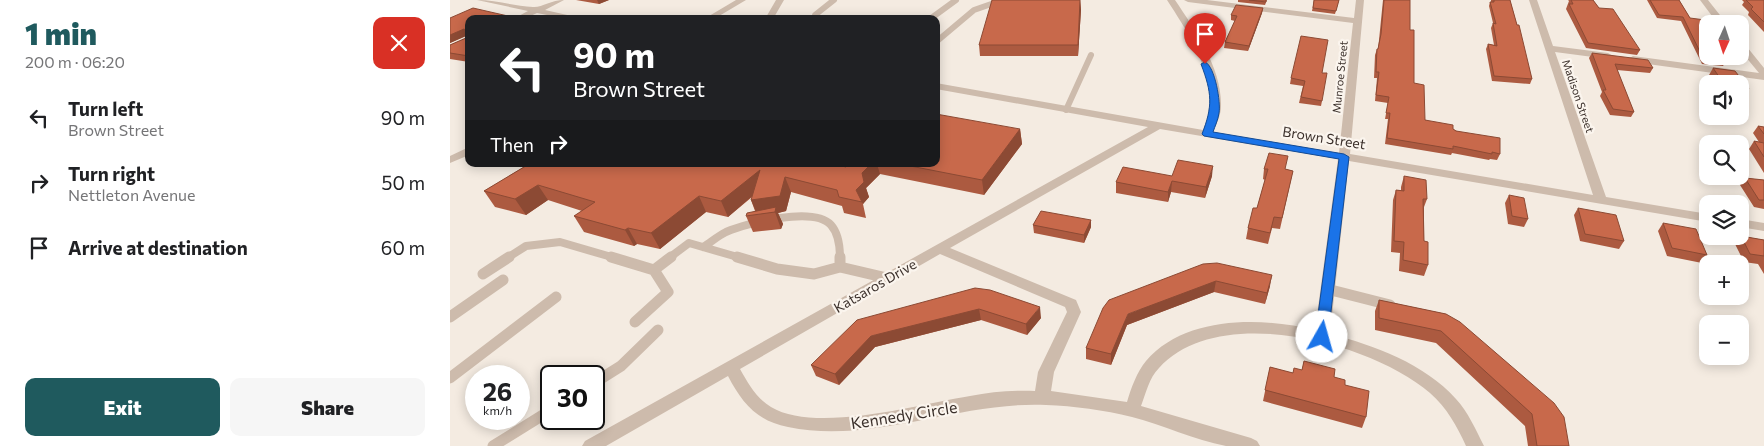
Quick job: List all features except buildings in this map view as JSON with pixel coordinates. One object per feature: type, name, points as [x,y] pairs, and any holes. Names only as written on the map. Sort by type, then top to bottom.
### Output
[{"type":"street","points":[[481,0],[560,15]]},
{"type":"street","points":[[525,15],[560,0]]},
{"type":"street","points":[[715,15],[742,0]]},
{"type":"street","points":[[770,15],[780,0]]},
{"type":"street","points":[[1171,0],[1192,34],[1210,78],[1216,104],[1215,114],[1207,134]]},
{"type":"street","points":[[1188,0],[1358,22]]},
{"type":"street","name":"Munroe Street","points":[[1344,157],[1360,0]]},
{"type":"street","name":"Madison Street","points":[[1533,0],[1601,200]]},
{"type":"street","points":[[1704,0],[1716,15]]},
{"type":"street","points":[[1548,48],[1764,76]]},
{"type":"street","points":[[1749,56],[1764,76]]},
{"type":"street","name":"Brown Street","points":[[940,87],[1158,126],[1699,216]]},
{"type":"street","name":"Katsaros Drive","points":[[591,446],[1158,126]]},
{"type":"street","points":[[450,160],[465,152]]},
{"type":"street","points":[[1322,337],[1344,157]]},
{"type":"street","points":[[1749,224],[1764,227]]},
{"type":"street","points":[[939,248],[962,260],[1014,278],[1064,299],[1070,304],[1074,312],[1046,372],[1042,396]]},
{"type":"street","points":[[1132,410],[1139,388],[1152,365],[1170,350],[1194,337],[1232,328],[1260,327],[1322,337],[1400,365],[1450,403],[1475,446]]},
{"type":"street","name":"Kennedy Circle","points":[[732,367],[746,394],[765,412],[789,421],[821,425],[856,424],[995,399],[1042,396],[1092,402],[1132,410],[1251,446]]},
{"type":"lane","points":[[815,15],[834,0]]},
{"type":"lane","points":[[935,15],[956,0]]},
{"type":"lane","points":[[940,38],[979,5],[1003,0]]},
{"type":"lane","points":[[1066,110],[1091,55]]},
{"type":"lane","points":[[703,247],[725,233],[752,223],[808,217],[826,221],[836,235],[841,252],[840,267]]},
{"type":"lane","points":[[483,274],[526,246],[560,242],[654,270],[668,292],[635,322]]},
{"type":"lane","points":[[654,270],[689,243],[777,269],[814,274],[840,267],[887,278]]},
{"type":"lane","points":[[450,317],[503,280]]},
{"type":"lane","points":[[1327,289],[1400,307]]},
{"type":"lane","points":[[450,378],[556,296]]},
{"type":"lane","points":[[605,376],[621,366],[658,330]]},
{"type":"lane","points":[[493,446],[540,417]]},
{"type":"route","points":[[1205,64],[1216,104],[1215,114],[1207,134],[1344,157],[1322,337]]}]
